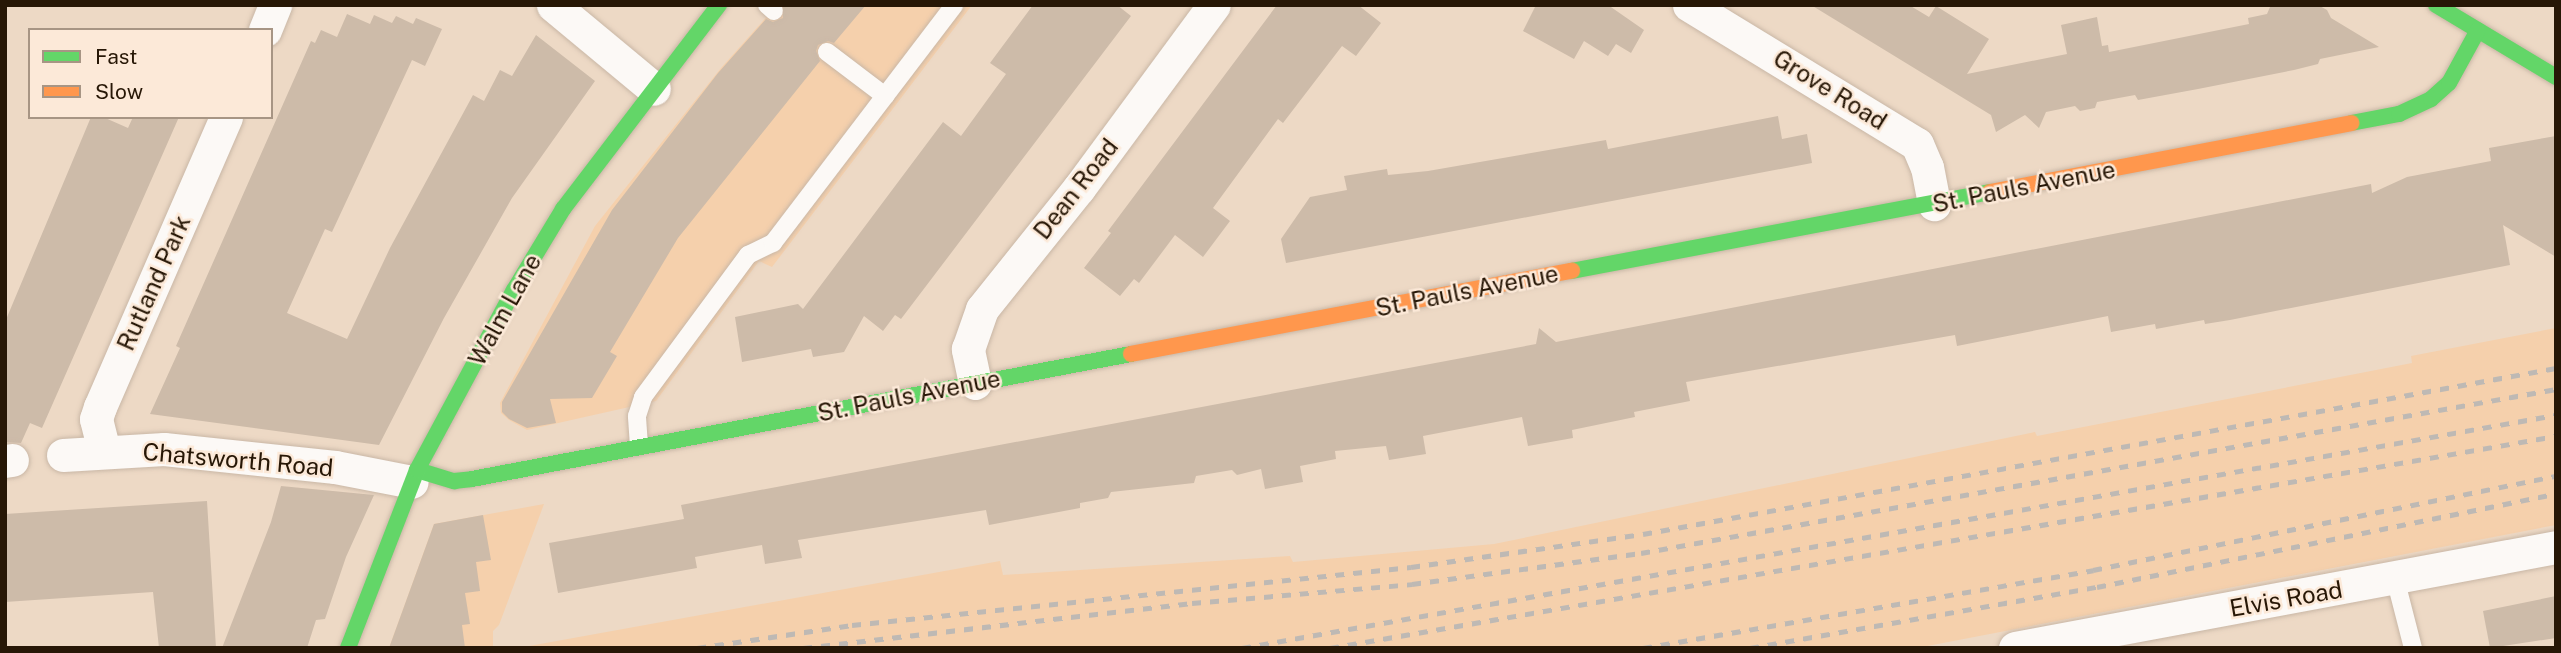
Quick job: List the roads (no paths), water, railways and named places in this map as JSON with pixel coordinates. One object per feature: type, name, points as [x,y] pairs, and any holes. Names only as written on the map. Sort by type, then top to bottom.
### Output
[{"type":"street","points":[[265,28],[275,5]]},
{"type":"street","points":[[553,5],[654,89]]},
{"type":"street","name":"Walm Lane","points":[[348,648],[415,476],[514,290],[563,209],[719,5]]},
{"type":"street","name":"Dean Road","points":[[975,383],[968,349],[982,309],[1079,188],[1214,5]]},
{"type":"street","name":"Grove Road","points":[[1689,5],[1917,145],[1927,167],[1934,204]]},
{"type":"street","points":[[2436,5],[2556,77]]},
{"type":"street","name":"St. Pauls Avenue","points":[[415,476],[454,481],[1934,204],[2399,114],[2431,99],[2449,83],[2478,30]]},
{"type":"street","name":"Rutland Park","points":[[104,451],[96,419],[100,407],[225,119]]},
{"type":"street","name":"Chatsworth Road","points":[[63,456],[104,451],[164,449],[415,476]]},
{"type":"street","name":"Elvis Road","points":[[2015,648],[2556,547]]},
{"type":"lane","points":[[639,446],[637,416],[643,397],[748,255],[773,243],[954,5]]},
{"type":"lane","points":[[827,52],[885,96]]},
{"type":"lane","points":[[2395,578],[2413,648]]},
{"type":"railway","points":[[697,648],[852,625],[1411,567],[1643,534],[2556,368]]},
{"type":"railway","points":[[803,648],[1192,603],[1412,584],[1641,553],[2556,389]]},
{"type":"railway","points":[[1242,648],[2556,415]]},
{"type":"railway","points":[[1330,648],[2556,436]]},
{"type":"railway","points":[[1643,648],[2093,570],[2556,476]]},
{"type":"railway","points":[[1750,648],[2097,587],[2556,494]]}]
